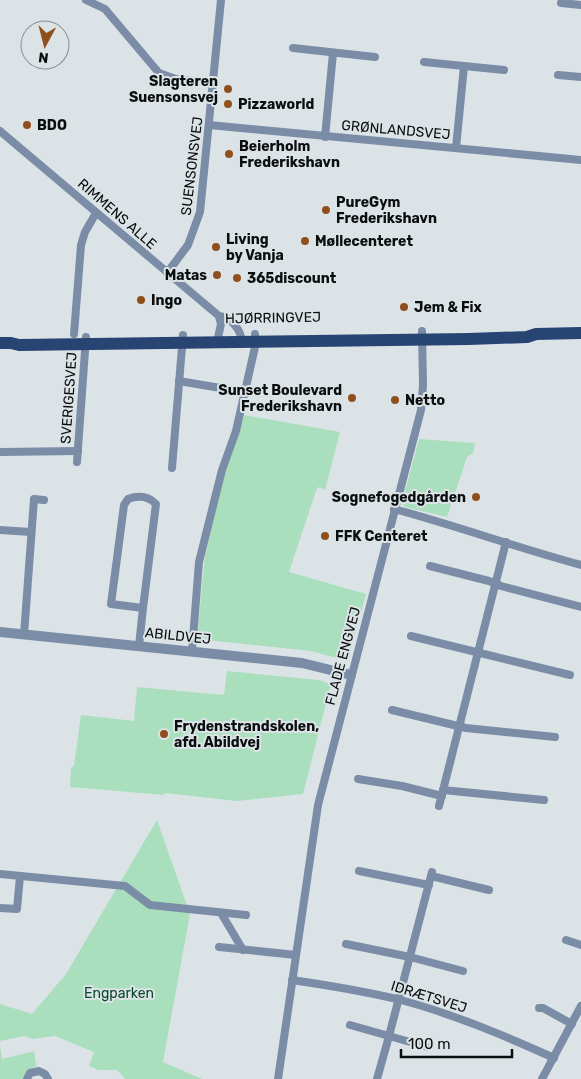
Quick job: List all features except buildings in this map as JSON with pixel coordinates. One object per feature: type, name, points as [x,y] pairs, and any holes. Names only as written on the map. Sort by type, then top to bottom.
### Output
[{"type":"main road","name":"HJØRRINGVEJ","points":[[6,343],[19,345],[81,338],[183,339],[422,335],[527,337],[536,334],[581,333]]},
{"type":"street","points":[[86,0],[105,9],[159,73],[176,79],[213,83]]},
{"type":"street","name":"SUENSONSVEJ","points":[[167,273],[188,245],[199,220],[221,0]]},
{"type":"street","points":[[562,2],[581,5]]},
{"type":"street","points":[[293,48],[375,57]]},
{"type":"street","points":[[325,137],[333,53]]},
{"type":"street","points":[[424,62],[504,70]]},
{"type":"street","points":[[456,148],[464,66]]},
{"type":"street","points":[[558,75],[581,77]]},
{"type":"street","name":"GRØNLANDSVEJ","points":[[209,125],[581,160]]},
{"type":"street","name":"RIMMENS ALLE","points":[[0,131],[219,316],[224,316],[234,325],[242,338]]},
{"type":"street","name":"SVERIGESVEJ","points":[[77,462],[81,338],[81,245],[85,232],[96,213]]},
{"type":"street","points":[[218,338],[221,324],[219,316]]},
{"type":"street","name":"FLADE ENGVEJ","points":[[278,1079],[318,805],[421,410],[423,385],[422,335]]},
{"type":"street","points":[[192,651],[199,562],[222,470],[236,431],[255,338]]},
{"type":"street","points":[[172,468],[183,339]]},
{"type":"street","points":[[179,381],[238,391],[245,389]]},
{"type":"street","points":[[0,452],[78,450]]},
{"type":"street","points":[[139,646],[144,608],[156,504],[151,499],[140,496],[128,499],[124,505],[111,604],[144,608]]},
{"type":"street","points":[[24,635],[34,499],[44,500]]},
{"type":"street","points":[[394,509],[581,565]]},
{"type":"street","points":[[0,530],[31,532]]},
{"type":"street","points":[[439,806],[506,542]]},
{"type":"street","points":[[430,566],[580,607]]},
{"type":"street","name":"ABILDVEJ","points":[[0,632],[302,663],[351,675]]},
{"type":"street","points":[[411,636],[570,675]]},
{"type":"street","points":[[392,710],[459,726],[555,737]]},
{"type":"street","points":[[358,779],[442,793],[544,800]]},
{"type":"street","points":[[359,871],[428,884]]},
{"type":"street","points":[[0,874],[125,886],[150,905],[246,916]]},
{"type":"street","points":[[377,1079],[390,1036],[431,874],[489,890]]},
{"type":"street","points":[[0,908],[17,909],[20,876]]},
{"type":"street","points":[[221,913],[243,950]]},
{"type":"street","points":[[566,940],[581,945]]},
{"type":"street","points":[[346,944],[410,957],[463,971]]},
{"type":"street","points":[[219,947],[296,955]]},
{"type":"street","name":"IDRÆTSVEJ","points":[[292,980],[356,990],[398,1000],[475,1024],[554,1058]]},
{"type":"street","points":[[542,1079],[581,1006]]},
{"type":"street","points":[[539,1008],[543,1008],[572,1024]]},
{"type":"street","points":[[350,1025],[428,1047]]},
{"type":"street","points":[[27,1079],[30,1073],[39,1071],[45,1074],[48,1079]]},
{"type":"green space","points":[[244,415],[340,432],[325,490],[318,487],[316,491],[289,572],[366,594],[347,661],[311,651],[197,639],[205,556],[225,470]]},
{"type":"green space","points":[[419,439],[475,443],[473,453],[467,457],[447,517],[405,507],[402,503]]},
{"type":"green space","points":[[227,671],[319,680],[331,684],[303,794],[237,801],[165,793],[164,795],[70,787],[71,768],[74,766],[81,715],[134,721],[137,687],[224,695]]},
{"type":"green space","name":"Engparken","points":[[157,820],[190,914],[163,1062],[202,1079],[125,1079],[117,1070],[98,1070],[89,1066],[94,1052],[55,1036],[33,1039],[24,1036],[0,1041],[0,1004],[32,1014],[66,974]]},
{"type":"green space","points":[[0,1045],[2,1059],[34,1051],[36,1066],[28,1070],[23,1079],[0,1079]]},
{"type":"place","name":"Slagteren Suensonsvej","points":[[228,89]]},
{"type":"place","name":"Pizzaworld","points":[[228,104]]},
{"type":"place","name":"BDO","points":[[27,125]]},
{"type":"place","name":"Beierholm Frederikshavn","points":[[229,154]]},
{"type":"place","name":"PureGym Frederikshavn","points":[[326,210]]},
{"type":"place","name":"Møllecenteret","points":[[305,241]]},
{"type":"place","name":"Living by Vanja","points":[[216,247]]},
{"type":"place","name":"Matas","points":[[217,275]]},
{"type":"place","name":"365discount","points":[[237,278]]},
{"type":"place","name":"Ingo","points":[[141,300]]},
{"type":"place","name":"Jem & Fix","points":[[404,307]]},
{"type":"place","name":"Sunset Boulevard Frederikshavn","points":[[352,398]]},
{"type":"place","name":"Netto","points":[[395,400]]},
{"type":"place","name":"Sognefogedgården","points":[[476,497]]},
{"type":"place","name":"FFK Centeret","points":[[325,536]]},
{"type":"place","name":"Frydenstrandskolen, afd. Abildvej","points":[[164,734]]}]
